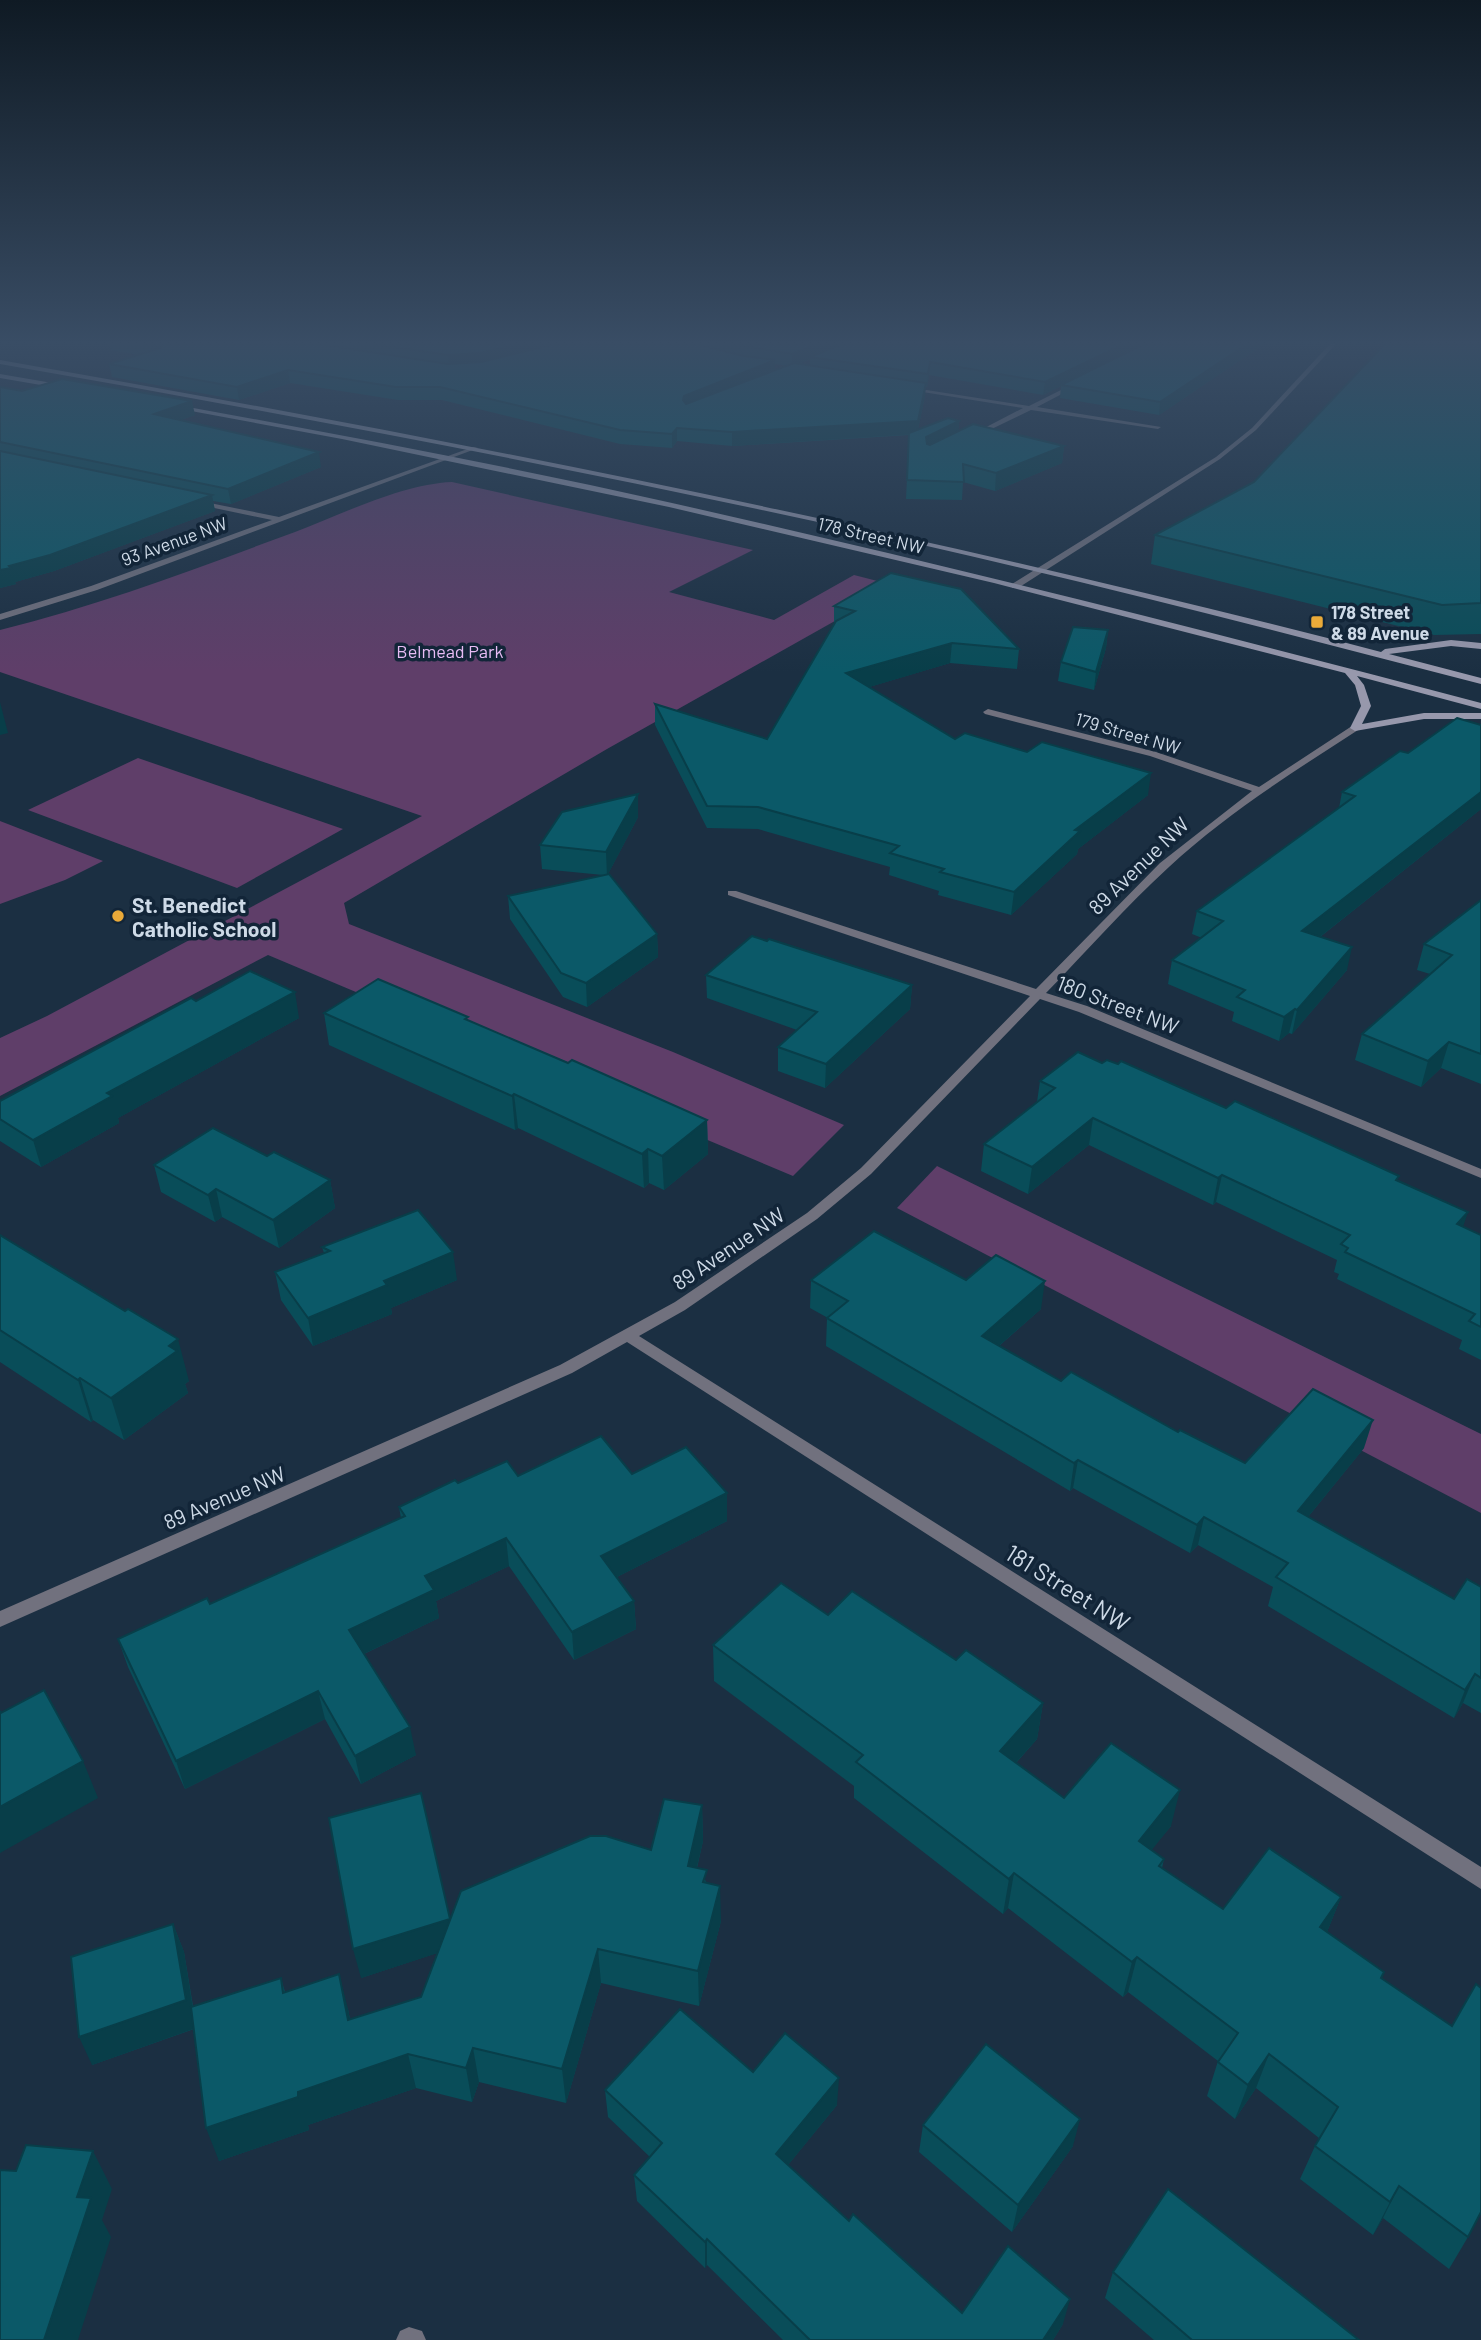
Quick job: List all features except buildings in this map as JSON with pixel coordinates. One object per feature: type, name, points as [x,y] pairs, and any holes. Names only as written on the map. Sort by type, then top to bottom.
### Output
[{"type":"main road","name":"178 Street NW","points":[[423,453],[724,517],[1015,586],[1481,706]]},
{"type":"main road","name":"178 Street NW","points":[[505,453],[734,501],[1040,571],[1481,681]]},
{"type":"main road","points":[[1373,653],[1451,643],[1481,646]]},
{"type":"main road","points":[[1348,671],[1359,685],[1366,706],[1355,728]]},
{"type":"main road","points":[[1355,728],[1424,716],[1481,716]]},
{"type":"street","name":"93 Avenue NW","points":[[0,617],[94,588],[460,453]]},
{"type":"street","points":[[1015,586],[1225,453]]},
{"type":"street","points":[[187,499],[279,519]]},
{"type":"street","name":"179 Street NW","points":[[988,712],[1153,754],[1258,790]]},
{"type":"street","name":"89 Avenue NW","points":[[0,1619],[502,1399],[628,1336],[753,1258],[839,1193],[918,1120],[1164,865],[1199,834],[1258,790],[1355,728]]},
{"type":"street","name":"180 Street NW","points":[[732,893],[1128,1026],[1481,1174]]},
{"type":"street","name":"181 Street NW","points":[[628,1336],[1481,1879]]},
{"type":"green space","name":"Belmead Park","points":[[452,482],[753,550],[669,592],[774,620],[854,575],[897,586],[607,749],[344,903],[349,924],[673,1052],[844,1125],[793,1176],[268,955],[0,1096],[0,1038],[47,1016],[422,816],[0,672],[0,630],[149,585],[393,494]]},
{"type":"green space","points":[[138,758],[343,829],[237,888],[28,810]]},
{"type":"green space","points":[[0,821],[103,861],[65,880],[0,904]]},
{"type":"green space","points":[[937,1166],[1481,1434],[1481,1513],[897,1208]]},
{"type":"place","name":"178 Street & 89 Avenue","points":[[1317,622]]},
{"type":"place","name":"St. Benedict Catholic School","points":[[118,916]]}]
